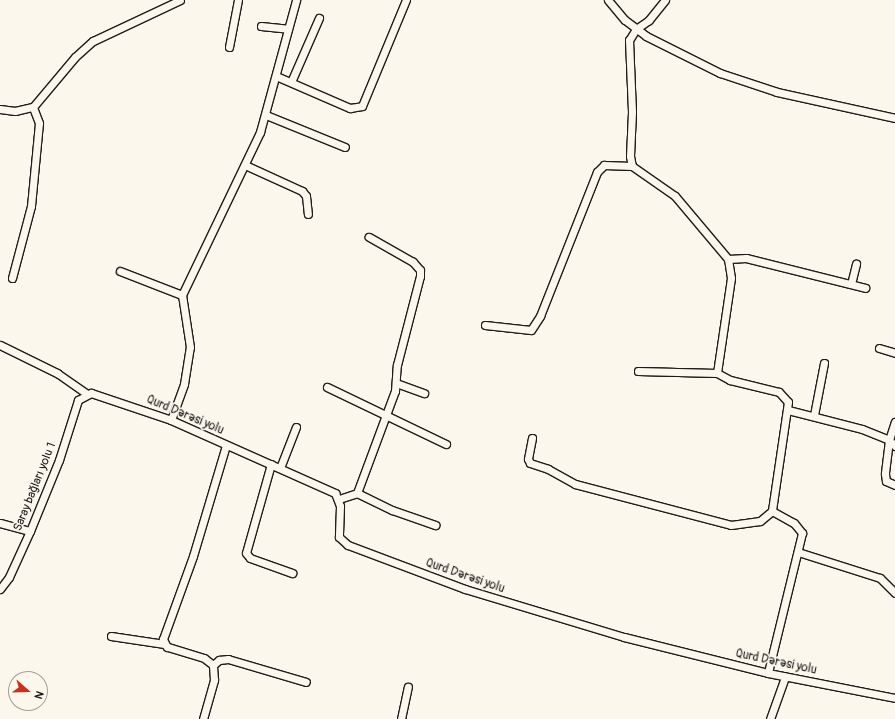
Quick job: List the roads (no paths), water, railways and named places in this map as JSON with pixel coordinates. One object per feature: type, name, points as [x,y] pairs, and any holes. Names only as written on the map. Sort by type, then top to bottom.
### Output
[{"type":"street","points":[[0,110],[15,111],[33,108],[75,57],[93,41],[180,0]]},
{"type":"street","points":[[229,47],[238,0]]},
{"type":"street","points":[[171,420],[184,384],[190,347],[182,295],[245,165],[266,115],[296,0]]},
{"type":"street","points":[[276,76],[350,108],[362,106],[406,0]]},
{"type":"street","points":[[608,0],[636,29],[682,54],[749,84],[895,118]]},
{"type":"street","points":[[632,166],[630,156],[632,112],[628,48],[631,34],[649,20],[665,0]]},
{"type":"street","points":[[291,82],[319,18]]},
{"type":"street","points":[[261,26],[288,29]]},
{"type":"street","points":[[12,278],[32,206],[39,124],[33,108]]},
{"type":"street","points":[[266,115],[345,147]]},
{"type":"street","points":[[245,165],[302,191],[306,196],[308,214]]},
{"type":"street","points":[[485,325],[531,330],[540,316],[597,172],[604,165],[632,166],[675,196],[728,259],[731,278],[717,373]]},
{"type":"street","points":[[357,493],[396,383],[397,365],[420,270],[413,262],[369,237]]},
{"type":"street","points":[[728,259],[746,258],[865,288]]},
{"type":"street","points":[[851,284],[856,264]]},
{"type":"street","points":[[120,271],[182,295]]},
{"type":"street","points":[[0,345],[57,373],[87,394]]},
{"type":"street","points":[[879,348],[895,353]]},
{"type":"street","points":[[814,415],[824,363]]},
{"type":"street","points":[[532,438],[528,459],[530,463],[548,469],[575,484],[731,525],[760,521],[772,511],[788,410],[788,402],[779,392],[730,380],[717,373],[638,371]]},
{"type":"street","points":[[396,383],[424,392]]},
{"type":"street","points":[[327,387],[446,444]]},
{"type":"street","name":"Qurd Dərəsi yolu","points":[[87,394],[106,396],[171,420],[335,493],[339,499],[338,531],[342,542],[348,546],[513,605],[674,650],[785,677],[895,698]]},
{"type":"street","name":"Saray bağları yolu 1","points":[[0,589],[9,577],[30,531],[59,460],[78,400],[87,394]]},
{"type":"street","points":[[788,410],[814,415],[889,440],[895,446]]},
{"type":"street","points":[[895,422],[889,440],[886,481],[895,485]]},
{"type":"street","points":[[280,468],[296,427]]},
{"type":"street","points":[[164,644],[164,635],[193,556],[226,445]]},
{"type":"street","points":[[271,464],[246,553],[250,558],[292,573]]},
{"type":"street","points":[[339,499],[357,493],[392,510],[435,525]]},
{"type":"street","points":[[768,673],[802,533],[800,527],[772,511]]},
{"type":"street","points":[[0,522],[30,531]]},
{"type":"street","points":[[798,552],[880,578],[895,593]]},
{"type":"street","points":[[111,636],[164,644],[172,649],[204,658],[213,665],[214,680],[203,719]]},
{"type":"street","points":[[213,665],[219,660],[228,659],[306,682]]},
{"type":"street","points":[[770,719],[785,677]]},
{"type":"street","points":[[401,719],[408,687]]}]
